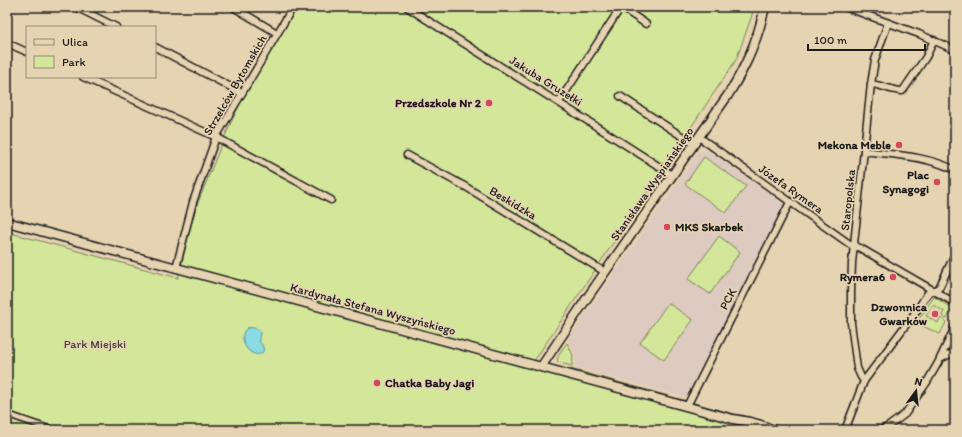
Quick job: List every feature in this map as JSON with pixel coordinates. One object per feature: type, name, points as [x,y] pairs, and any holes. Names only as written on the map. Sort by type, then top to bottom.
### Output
[{"type":"street","points":[[76,7],[114,26]]},
{"type":"street","points":[[233,7],[278,33]]},
{"type":"street","name":"Strzelców Bytomskich","points":[[176,268],[193,202],[216,137],[293,7]]},
{"type":"street","name":"Jakuba Gruzełki","points":[[407,7],[672,175]]},
{"type":"street","points":[[559,102],[621,7],[646,24]]},
{"type":"street","name":"Stanisława Wyspiańskiego","points":[[541,367],[728,95],[749,59],[765,7]]},
{"type":"street","points":[[845,7],[888,22],[955,50]]},
{"type":"street","name":"Staropolska","points":[[864,381],[857,368],[851,323],[852,263],[871,84],[875,60],[888,22]]},
{"type":"street","points":[[871,84],[877,84],[902,91],[915,75],[934,40]]},
{"type":"street","points":[[7,43],[26,52]]},
{"type":"street","points":[[156,48],[242,93]]},
{"type":"street","points":[[85,78],[216,137],[330,200]]},
{"type":"street","points":[[620,96],[694,144]]},
{"type":"street","name":"Józefa Rymera","points":[[699,137],[854,246],[860,248],[955,303]]},
{"type":"street","points":[[864,151],[918,158],[948,166],[955,170]]},
{"type":"street","name":"Beskidzka","points":[[407,155],[466,187],[606,272]]},
{"type":"street","name":"PCK","points":[[687,406],[790,202]]},
{"type":"street","name":"Kardynała Stefana Wyszyńskiego","points":[[7,222],[733,419],[747,421],[774,430]]},
{"type":"street","points":[[845,430],[864,381],[928,293],[938,288],[955,254]]},
{"type":"street","points":[[882,430],[905,414],[927,382],[955,327]]},
{"type":"street","points":[[940,359],[955,352]]},
{"type":"street","points":[[7,414],[53,430]]},
{"type":"street","name":"Kardynała Stefana Wyszyńskiego","points":[[733,419],[755,430]]},
{"type":"shaded area","points":[[699,151],[709,151],[782,202],[783,206],[686,397],[575,367],[575,352],[568,340]]},
{"type":"green space","name":"Park Miejski","points":[[294,7],[754,7],[736,60],[534,361],[570,371],[571,369],[792,430],[7,430],[7,232],[178,278],[195,210],[224,138],[253,75]]},
{"type":"green space","points":[[704,157],[746,186],[726,213],[685,184]]},
{"type":"green space","points":[[719,236],[740,252],[710,294],[688,279]]},
{"type":"green space","points":[[934,297],[952,308],[947,319],[942,316],[944,311],[933,305],[926,316],[938,323],[940,318],[946,322],[940,334],[916,323]]},
{"type":"green space","points":[[668,303],[693,320],[664,360],[640,343]]},
{"type":"green space","points":[[567,343],[573,355],[572,366],[559,363],[557,360],[560,352]]},
{"type":"water","points":[[247,328],[259,330],[259,341],[263,346],[263,351],[261,353],[253,354],[245,346],[243,336],[244,331]]},
{"type":"place","name":"Przedszkole Nr 2","points":[[489,103]]},
{"type":"place","name":"Mekona Meble","points":[[899,145]]},
{"type":"place","name":"Plac Synagogi","points":[[937,182]]},
{"type":"place","name":"MKS Skarbek","points":[[667,227]]},
{"type":"place","name":"Rymera6","points":[[893,277]]},
{"type":"place","name":"Dzwonnica Gwarków","points":[[935,314]]},
{"type":"place","name":"Chatka Baby Jagi","points":[[377,383]]}]
